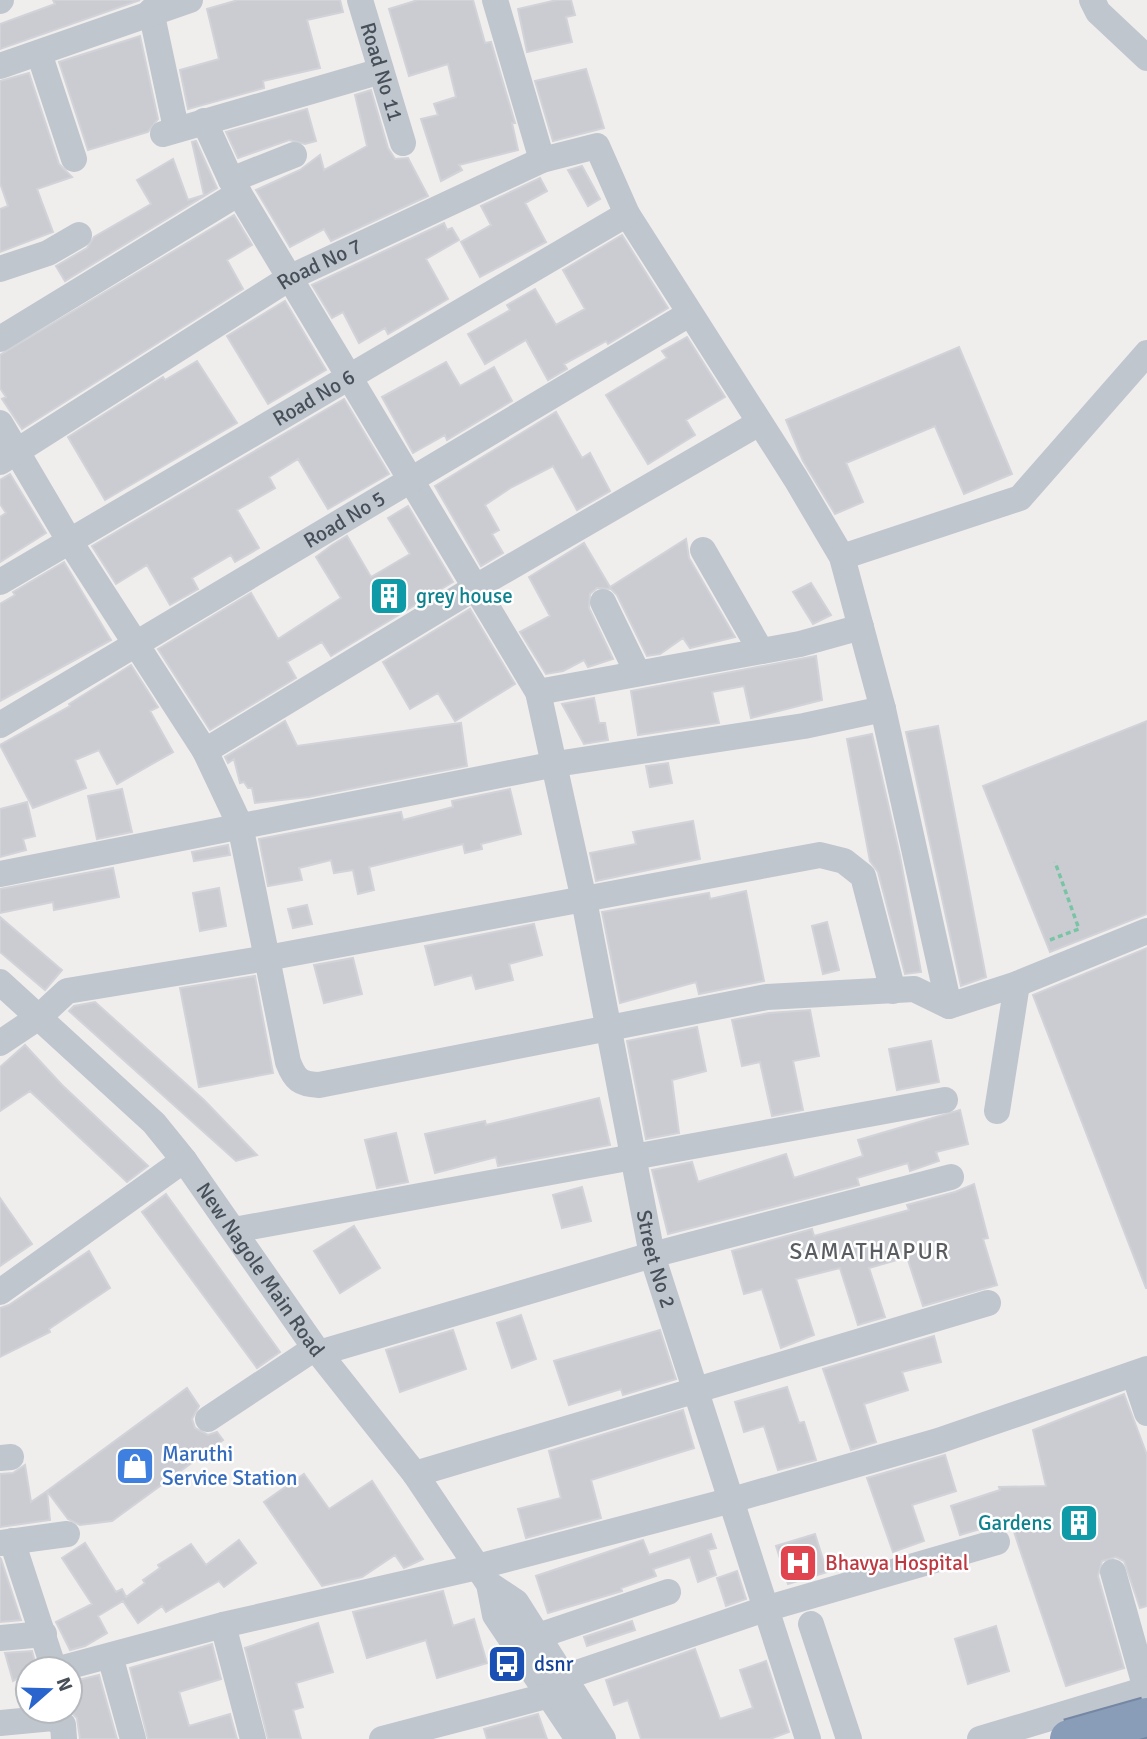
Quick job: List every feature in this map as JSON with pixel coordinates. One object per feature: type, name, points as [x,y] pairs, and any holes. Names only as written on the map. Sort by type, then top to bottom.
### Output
[{"type":"highway","points":[[1069,1739],[1147,1698]]},
{"type":"street","points":[[1,63],[39,53],[151,11],[190,0]]},
{"type":"street","name":"Road No 11","points":[[360,0],[403,144]]},
{"type":"street","points":[[495,0],[542,160]]},
{"type":"street","points":[[1091,0],[1098,12],[1147,58]]},
{"type":"street","points":[[151,11],[169,131],[381,71]]},
{"type":"street","points":[[39,53],[74,159]]},
{"type":"street","name":"Street No 2","points":[[204,121],[235,187],[538,692],[584,900],[652,1255],[808,1739]]},
{"type":"street","name":"Road No 7","points":[[8,457],[291,277],[542,160],[597,146],[627,214]]},
{"type":"street","points":[[0,339],[235,187],[294,155]]},
{"type":"street","points":[[627,214],[842,557],[883,709],[949,1006]]},
{"type":"street","name":"Road No 6","points":[[0,582],[627,214]]},
{"type":"street","points":[[0,270],[48,253],[79,235]]},
{"type":"street","name":"Road No 5","points":[[0,725],[689,314]]},
{"type":"street","points":[[842,557],[1020,498],[1147,351]]},
{"type":"street","points":[[1113,360],[1147,351]]},
{"type":"street","points":[[0,423],[8,457],[70,541],[205,751],[240,825],[288,1062],[295,1079],[303,1084],[319,1085],[766,997],[914,989],[949,1006],[1017,984],[1147,932]]},
{"type":"street","points":[[205,751],[476,587],[759,423]]},
{"type":"street","points":[[704,550],[761,651]]},
{"type":"street","points":[[603,602],[637,672]]},
{"type":"street","points":[[538,692],[800,644],[861,627]]},
{"type":"street","points":[[0,874],[556,764],[804,726],[883,709]]},
{"type":"street","points":[[0,1043],[39,1017],[67,991],[267,958],[820,855],[844,861],[863,876],[893,991]]},
{"type":"street","name":"New Nagole Main Road","points":[[0,982],[154,1123],[184,1160],[317,1351],[415,1474],[483,1576],[495,1615],[603,1739]]},
{"type":"street","points":[[997,1111],[1017,984]]},
{"type":"street","points":[[234,1230],[944,1100]]},
{"type":"street","points":[[0,1292],[184,1160]]},
{"type":"street","points":[[208,1419],[317,1351],[652,1255],[951,1177]]},
{"type":"street","points":[[415,1474],[988,1303]]},
{"type":"street","points":[[84,1662],[223,1625],[483,1576],[938,1441],[1140,1371],[1147,1413]]},
{"type":"street","points":[[51,1655],[6,1542],[67,1534]]},
{"type":"street","points":[[382,1739],[558,1686],[765,1609],[997,1542]]},
{"type":"street","points":[[980,1739],[1110,1701],[1147,1698],[1112,1572]]},
{"type":"street","name":"New Nagole Main Road","points":[[483,1576],[516,1602],[538,1636],[578,1739]]},
{"type":"street","points":[[538,1636],[668,1592]]},
{"type":"street","points":[[811,1624],[849,1739]]},
{"type":"street","points":[[223,1625],[253,1739]]},
{"type":"street","points":[[0,1638],[44,1634]]},
{"type":"street","points":[[110,1656],[133,1739]]},
{"type":"street","points":[[1110,1701],[1122,1739]]},
{"type":"street","points":[[0,1723],[52,1718],[63,1725],[65,1739]]},
{"type":"path","points":[[1050,940],[1079,929],[1055,862]]},
{"type":"building","points":[[53,0],[140,0],[0,49],[0,24],[55,4]]},
{"type":"building","points":[[238,0],[340,0],[343,12],[307,20],[320,68],[263,81],[264,88],[188,109],[180,70],[219,59],[207,9]]},
{"type":"building","points":[[418,0],[473,0],[485,43],[491,42],[515,123],[512,123],[518,150],[459,165],[462,170],[441,181],[421,119],[438,115],[434,104],[456,97],[448,64],[409,76],[389,9]]},
{"type":"building","points":[[557,0],[571,0],[575,15],[566,17],[572,42],[527,52],[518,9]]},
{"type":"building","points":[[140,36],[158,119],[148,132],[88,150],[59,62]]},
{"type":"building","points":[[586,69],[604,128],[553,141],[535,81]]},
{"type":"building","points":[[29,73],[59,164],[72,177],[37,189],[53,232],[0,252],[0,209],[8,206],[0,183],[0,81]]},
{"type":"building","points":[[371,90],[388,148],[395,159],[408,158],[428,196],[331,241],[324,229],[290,247],[256,190],[300,170],[320,155],[324,170],[367,146],[355,95]]},
{"type":"building","points":[[307,109],[316,141],[305,144],[289,140],[238,158],[226,132]]},
{"type":"building","points":[[196,141],[217,188],[65,281],[56,266],[87,248],[94,237],[151,204],[137,180],[173,159],[188,200],[204,195],[192,142]]},
{"type":"building","points":[[582,166],[600,199],[588,206],[568,170]]},
{"type":"building","points":[[540,178],[547,191],[525,203],[546,242],[480,277],[461,242],[491,225],[481,206]]},
{"type":"building","points":[[234,215],[252,245],[227,260],[243,289],[22,429],[2,399],[6,397],[0,388],[0,355]]},
{"type":"building","points":[[444,223],[447,230],[452,228],[459,240],[426,259],[448,299],[388,334],[385,328],[359,343],[343,312],[332,318],[312,285]]},
{"type":"building","points":[[622,235],[668,308],[608,344],[606,341],[564,364],[567,369],[548,380],[526,340],[485,364],[468,334],[510,310],[507,305],[535,289],[556,325],[585,309],[563,270]]},
{"type":"building","points":[[285,301],[326,370],[268,404],[227,336]]},
{"type":"building","points":[[687,337],[725,397],[686,420],[695,435],[648,464],[606,395],[667,358],[662,351]]},
{"type":"building","points":[[959,347],[1012,474],[964,494],[935,426],[846,463],[863,502],[835,514],[803,461],[786,420]]},
{"type":"building","points":[[197,361],[237,423],[105,500],[68,437],[163,377],[165,380]]},
{"type":"building","points":[[446,362],[460,386],[494,367],[512,401],[447,440],[445,435],[413,453],[382,397]]},
{"type":"building","points":[[344,399],[389,474],[328,509],[298,459],[269,477],[275,488],[237,510],[259,548],[235,562],[231,555],[192,578],[198,589],[170,605],[147,565],[116,584],[92,546]]},
{"type":"building","points":[[556,412],[582,458],[590,453],[610,491],[577,510],[553,466],[512,487],[485,505],[499,530],[492,534],[503,553],[481,566],[435,486]]},
{"type":"building","points":[[10,474],[46,533],[0,562],[0,517],[6,513],[0,504],[0,480]]},
{"type":"building","points":[[408,506],[453,582],[331,656],[322,642],[287,662],[296,678],[210,730],[158,649],[251,593],[278,639],[341,598],[316,557],[332,545],[347,536],[371,577],[410,554],[388,518]]},
{"type":"building","points":[[686,539],[689,558],[735,637],[690,648],[683,638],[660,654],[647,656],[617,595],[611,589],[597,588],[590,594],[589,608],[613,659],[588,667],[584,660],[563,671],[546,674],[520,632],[550,616],[529,577],[584,543],[610,587]]},
{"type":"building","points":[[64,562],[111,640],[0,701],[0,604],[15,595],[13,592]]},
{"type":"building","points":[[811,583],[831,615],[813,624],[793,592]]},
{"type":"building","points":[[470,609],[515,684],[455,721],[438,693],[410,709],[383,662]]},
{"type":"building","points":[[816,656],[822,700],[751,718],[744,686],[712,692],[719,723],[638,735],[631,691]]},
{"type":"building","points":[[131,665],[158,707],[150,711],[173,752],[117,784],[99,750],[75,760],[86,788],[33,808],[0,745],[70,706],[69,704]]},
{"type":"building","points":[[594,698],[599,723],[605,723],[608,740],[584,744],[562,704]]},
{"type":"building","points":[[285,721],[297,746],[461,723],[467,766],[309,797],[255,803],[252,788],[248,788],[244,782],[240,783],[234,759],[228,763],[225,757]]},
{"type":"building","points":[[1147,721],[1147,914],[1050,952],[983,786]]},
{"type":"building","points":[[938,726],[986,977],[961,986],[906,732]]},
{"type":"building","points":[[872,734],[900,856],[921,972],[905,974],[878,872],[870,861],[847,739]]},
{"type":"building","points":[[668,763],[672,783],[650,787],[646,766]]},
{"type":"building","points":[[122,789],[132,832],[97,839],[88,796]]},
{"type":"building","points":[[510,789],[521,834],[481,844],[482,849],[465,853],[463,844],[369,867],[374,890],[358,894],[353,870],[334,873],[331,860],[299,868],[302,880],[268,886],[259,839],[401,812],[403,820],[453,807],[452,801]]},
{"type":"building","points":[[27,802],[35,836],[23,839],[26,850],[0,857],[0,809]]},
{"type":"building","points":[[693,821],[700,859],[596,881],[590,853],[636,844],[633,832]]},
{"type":"building","points":[[228,845],[230,855],[194,861],[192,852]]},
{"type":"building","points":[[113,868],[119,897],[54,910],[53,902],[0,913],[0,889]]},
{"type":"building","points":[[219,888],[226,926],[200,931],[193,893]]},
{"type":"building","points":[[746,891],[764,981],[699,994],[696,982],[620,1003],[602,912],[709,893],[710,899]]},
{"type":"building","points":[[307,905],[312,924],[293,928],[288,909]]},
{"type":"building","points":[[0,917],[62,970],[45,990],[0,952]]},
{"type":"building","points":[[827,922],[839,970],[823,974],[812,926]]},
{"type":"building","points":[[534,924],[542,955],[509,964],[513,980],[476,989],[472,975],[435,985],[425,946]]},
{"type":"building","points":[[1147,948],[1147,1288],[1146,1288],[1033,995]]},
{"type":"building","points":[[353,958],[362,994],[324,1003],[314,965]]},
{"type":"building","points":[[255,976],[273,1073],[199,1087],[180,988]]},
{"type":"building","points":[[95,1002],[204,1100],[257,1155],[236,1161],[69,1011],[74,1006]]},
{"type":"building","points":[[810,1010],[819,1056],[793,1061],[803,1110],[772,1116],[760,1062],[742,1066],[732,1020],[769,1013]]},
{"type":"building","points":[[697,1027],[706,1071],[672,1080],[679,1133],[646,1139],[627,1041]]},
{"type":"building","points":[[931,1041],[939,1082],[897,1090],[889,1049]]},
{"type":"building","points":[[25,1045],[62,1085],[148,1166],[127,1182],[30,1091],[0,1111],[0,1067]]},
{"type":"building","points":[[599,1098],[610,1145],[498,1166],[496,1157],[435,1173],[425,1134],[485,1121],[486,1125]]},
{"type":"building","points":[[960,1110],[968,1144],[936,1152],[939,1161],[910,1171],[908,1163],[857,1178],[859,1185],[668,1234],[652,1170],[692,1162],[698,1182],[786,1154],[794,1178],[863,1156],[858,1140]]},
{"type":"building","points":[[396,1133],[408,1182],[377,1188],[365,1140]]},
{"type":"building","points":[[974,1184],[988,1238],[983,1239],[997,1285],[923,1306],[907,1257],[869,1268],[885,1317],[858,1325],[840,1268],[796,1279],[814,1335],[781,1348],[762,1289],[744,1294],[732,1251],[812,1229],[814,1236],[909,1210],[907,1205]]},
{"type":"building","points":[[582,1187],[591,1221],[562,1228],[553,1195]]},
{"type":"building","points":[[166,1194],[280,1352],[257,1368],[142,1212]]},
{"type":"building","points":[[0,1198],[32,1244],[0,1266]]},
{"type":"building","points":[[354,1226],[380,1268],[340,1293],[314,1251]]},
{"type":"building","points":[[89,1251],[110,1288],[49,1329],[50,1332],[0,1357],[0,1308],[9,1305]]},
{"type":"building","points":[[521,1315],[536,1359],[512,1368],[497,1323]]},
{"type":"building","points":[[453,1330],[466,1369],[400,1392],[386,1350]]},
{"type":"building","points":[[660,1330],[676,1379],[623,1395],[621,1389],[569,1405],[554,1361]]},
{"type":"building","points":[[934,1336],[941,1362],[902,1372],[908,1390],[864,1404],[876,1442],[851,1450],[823,1369]]},
{"type":"building","points":[[787,1387],[799,1423],[804,1422],[816,1460],[778,1470],[764,1426],[744,1432],[735,1402]]},
{"type":"building","name":"Maruthi Service Station","points":[[187,1388],[199,1406],[192,1419],[195,1428],[208,1435],[217,1432],[223,1440],[112,1521],[80,1525],[68,1519],[47,1491]]},
{"type":"building","name":"Gardens","points":[[1124,1394],[1147,1455],[1147,1606],[1140,1608],[1124,1561],[1116,1557],[1102,1561],[1098,1576],[1124,1668],[1066,1686],[1010,1520],[960,1535],[951,1506],[1000,1490],[999,1487],[1046,1486],[1033,1430]]},
{"type":"building","points":[[683,1410],[694,1448],[591,1480],[601,1518],[526,1538],[518,1509],[561,1498],[549,1451]]},
{"type":"building","points":[[945,1455],[956,1491],[912,1505],[924,1541],[893,1552],[867,1478]]},
{"type":"building","points":[[25,1465],[31,1502],[47,1491],[50,1520],[0,1527],[0,1474],[13,1473]]},
{"type":"building","points":[[304,1474],[329,1509],[372,1481],[423,1559],[404,1568],[395,1555],[362,1577],[322,1586],[264,1502]]},
{"type":"building","points":[[711,1534],[716,1548],[708,1550],[716,1575],[698,1582],[690,1557],[653,1569],[656,1576],[621,1588],[622,1591],[548,1613],[536,1576],[643,1540],[649,1555]]},
{"type":"building","points":[[815,1534],[827,1572],[788,1584],[776,1546]]},
{"type":"building","points":[[239,1540],[256,1563],[224,1587],[219,1581],[166,1612],[162,1606],[138,1623],[123,1601],[98,1616],[107,1633],[85,1646],[70,1650],[56,1622],[92,1604],[62,1558],[85,1543],[116,1592],[122,1589],[126,1597],[160,1568],[158,1565],[191,1544],[206,1565]]},
{"type":"building","points":[[1,1559],[21,1620],[0,1622]]},
{"type":"building","points":[[737,1571],[746,1599],[726,1606],[717,1578]]},
{"type":"building","points":[[443,1591],[453,1626],[474,1619],[487,1663],[437,1678],[426,1640],[367,1658],[353,1612]]},
{"type":"building","points":[[632,1621],[635,1630],[587,1646],[584,1637]]},
{"type":"building","points":[[318,1623],[333,1672],[296,1683],[303,1707],[293,1710],[301,1739],[268,1739],[245,1648]]},
{"type":"building","points":[[996,1626],[1009,1671],[968,1684],[955,1639]]},
{"type":"building","points":[[212,1644],[221,1679],[179,1692],[189,1726],[230,1714],[237,1739],[148,1739],[130,1668]]},
{"type":"building","points":[[695,1649],[720,1719],[753,1708],[740,1670],[766,1661],[789,1732],[770,1739],[641,1739],[628,1700],[614,1705],[606,1680]]},
{"type":"building","points":[[32,1651],[33,1655],[14,1655],[13,1681],[5,1653]]},
{"type":"building","points":[[99,1675],[117,1739],[80,1739],[78,1725],[84,1725],[84,1679]]},
{"type":"building","points":[[538,1714],[547,1739],[487,1739],[484,1729]]},
{"type":"place","name":"grey house","points":[[389,596]]},
{"type":"place","name":"Maruthi Service Station","points":[[135,1466]]},
{"type":"place","name":"Gardens","points":[[1079,1523]]},
{"type":"place","name":"Bhavya Hospital","points":[[798,1563]]},
{"type":"place","name":"dsnr","points":[[507,1664]]},
{"type":"district","name":"SAMATHAPUR","points":[[870,1251]]}]
